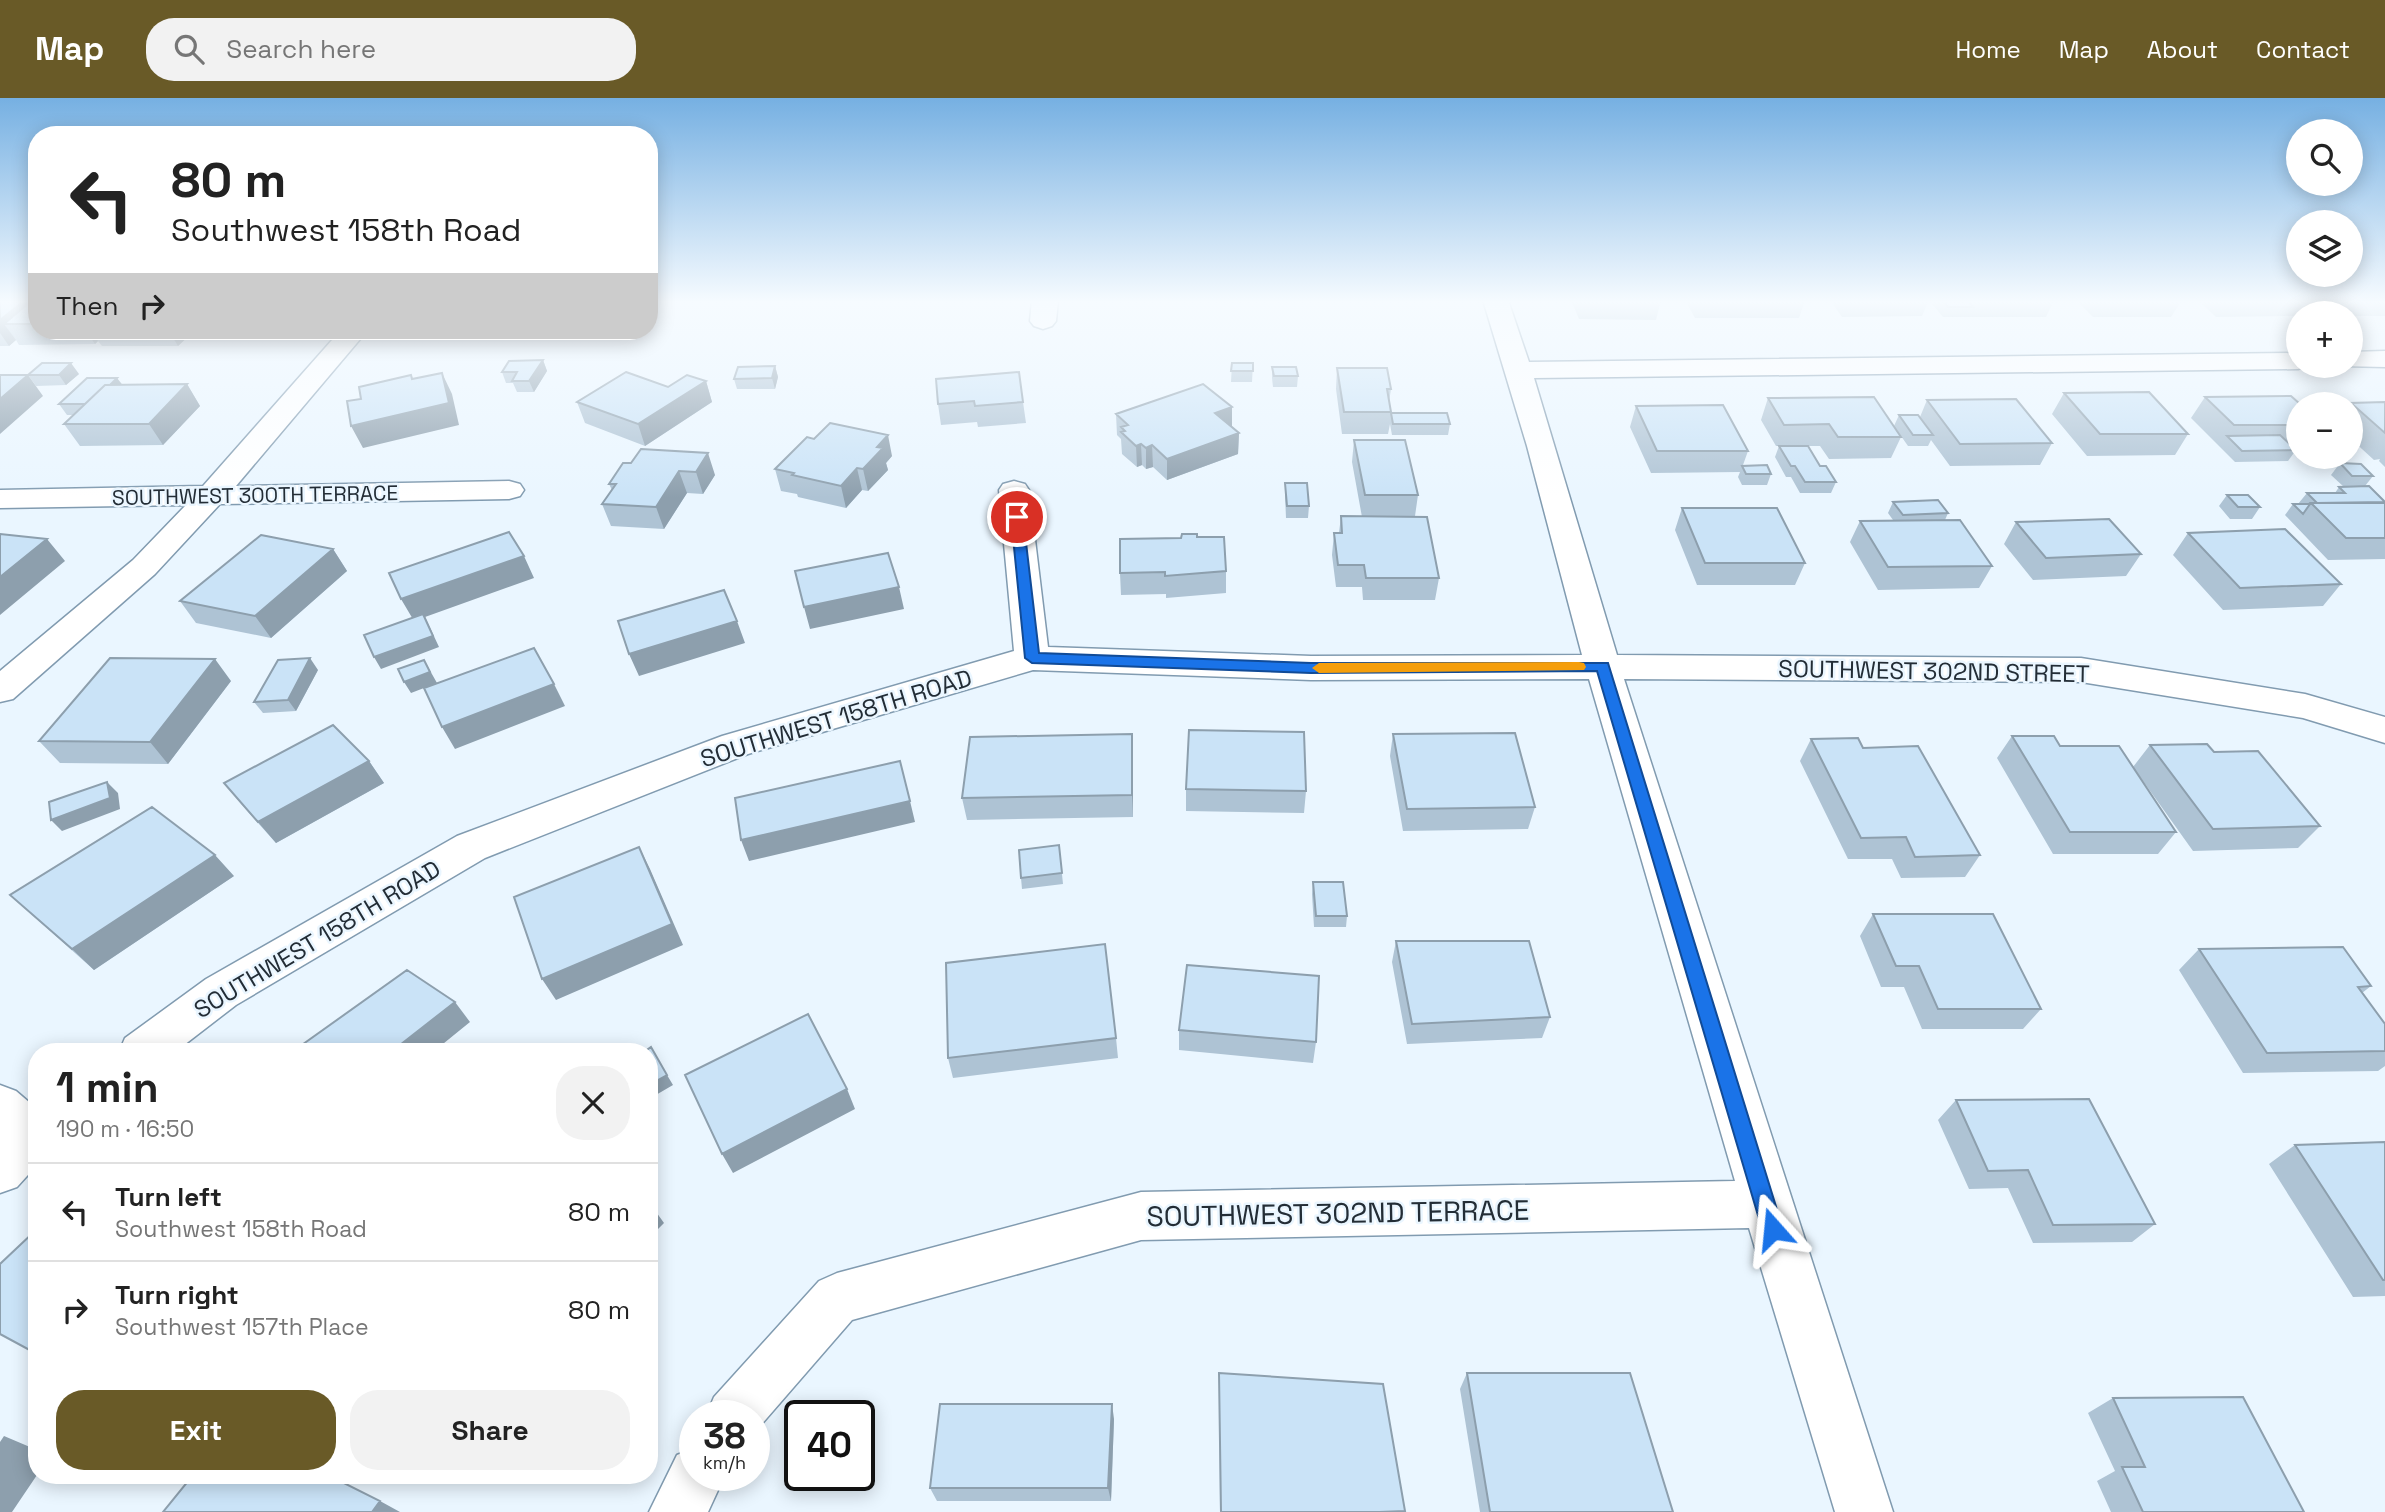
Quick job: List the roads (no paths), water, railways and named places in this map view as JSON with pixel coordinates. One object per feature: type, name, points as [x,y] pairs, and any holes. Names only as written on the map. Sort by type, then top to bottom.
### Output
[{"type":"street","points":[[0,690],[144,567],[211,496],[324,366]]},
{"type":"street","points":[[1519,366],[1603,667],[1765,1204],[1864,1512]]},
{"type":"street","points":[[1520,370],[1832,366]]},
{"type":"street","name":"SOUTHWEST 300TH TERRACE","points":[[0,499],[509,490]]},
{"type":"street","points":[[1014,490],[1032,658]]},
{"type":"street","name":"SOUTHWEST 158TH ROAD","points":[[153,1043],[221,992],[471,847],[735,745],[1032,658],[1311,668],[1603,667]]},
{"type":"street","name":"SOUTHWEST 302ND STREET","points":[[1603,667],[2081,670],[2305,706],[2385,730]]},
{"type":"street","points":[[0,1171],[23,1124]]},
{"type":"street","name":"SOUTHWEST 302ND TERRACE","points":[[747,1400],[837,1298],[1141,1216],[1765,1204]]},
{"type":"street","points":[[678,1512],[689,1491]]}]
